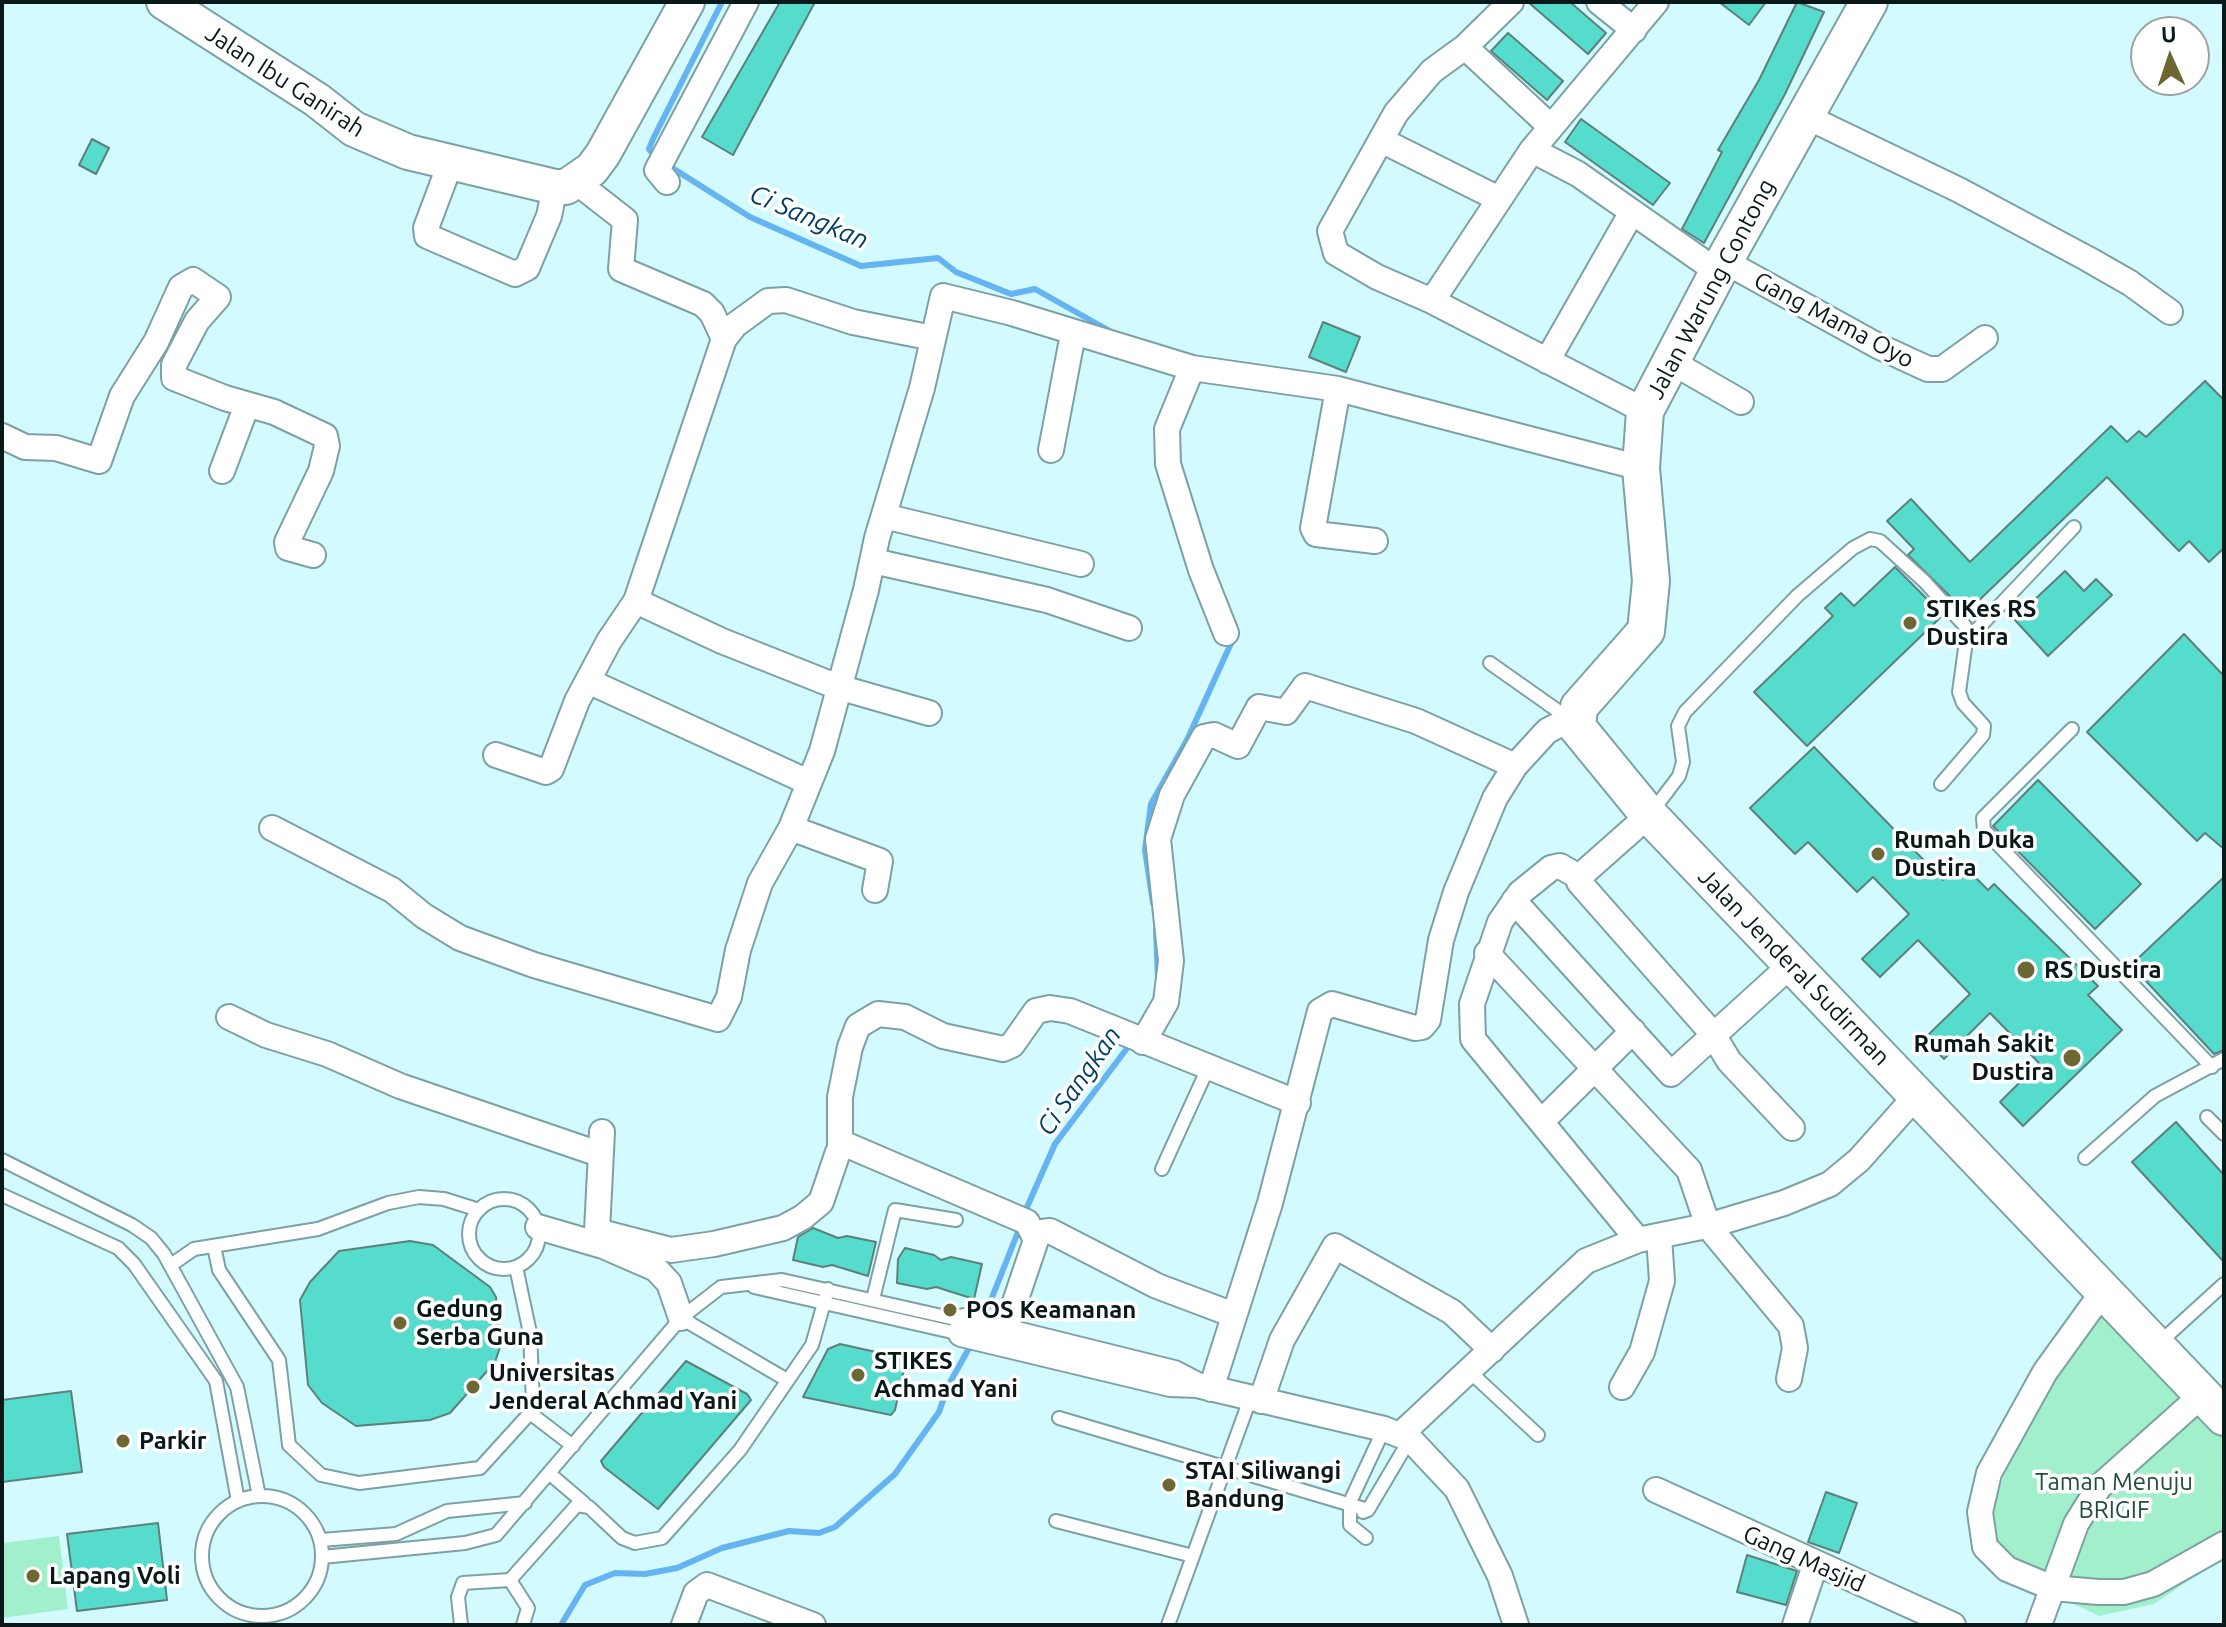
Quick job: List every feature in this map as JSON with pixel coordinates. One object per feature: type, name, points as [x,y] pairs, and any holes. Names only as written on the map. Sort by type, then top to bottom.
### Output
[{"type":"main road","name":"Jalan Ibu Ganirah","points":[[164,2],[317,100],[354,129],[408,152],[450,164],[565,184]]},
{"type":"main road","points":[[565,184],[592,169],[603,154],[687,2]]},
{"type":"main road","name":"Jalan Warung Contong","points":[[1572,717],[1595,687],[1640,643],[1646,631],[1651,590],[1641,468],[1645,411],[1721,267],[1869,2]]},
{"type":"main road","name":"Jalan Jenderal Sudirman","points":[[1572,717],[1583,737],[1649,815],[2213,1406]]},
{"type":"street","points":[[663,168],[746,2]]},
{"type":"street","points":[[1511,2],[1465,47],[1432,71],[1414,89],[1381,140],[1330,231],[1333,249],[1377,277],[1432,301],[1645,411]]},
{"type":"street","points":[[1599,2],[1634,30]]},
{"type":"street","points":[[1432,301],[1497,198],[1532,150],[1656,2]]},
{"type":"street","points":[[1465,47],[1551,127]]},
{"type":"street","points":[[1805,116],[1959,190],[2088,259],[2130,283],[2170,312]]},
{"type":"street","points":[[1381,140],[1497,198]]},
{"type":"street","name":"Gang Mama Oyo","points":[[1532,150],[1578,174],[1632,212],[1721,267],[1928,369],[1942,369],[1985,338]]},
{"type":"street","points":[[450,164],[426,228],[427,236],[515,274],[527,268],[565,184],[625,220],[621,269],[703,304],[712,313],[724,339]]},
{"type":"street","points":[[1547,361],[1632,212]]},
{"type":"street","points":[[2,436],[25,447],[56,448],[99,461],[122,396],[156,342],[181,287],[189,280],[218,297],[197,321],[171,373],[180,382],[274,412],[325,436],[327,446],[321,471],[287,542],[288,548],[313,555]]},
{"type":"street","points":[[272,828],[392,890],[424,916],[460,938],[534,965],[715,1020],[729,997],[738,950],[760,883],[791,828],[822,751],[943,296],[1012,313],[1192,368],[1338,389],[1641,468]]},
{"type":"street","points":[[496,755],[546,772],[551,769],[588,681],[636,601],[724,339],[735,325],[768,301],[786,300],[853,322],[933,338]]},
{"type":"street","points":[[1051,450],[1073,334]]},
{"type":"street","points":[[1670,361],[1741,402]]},
{"type":"street","points":[[1192,368],[1167,429],[1168,464],[1201,570],[1226,633]]},
{"type":"street","points":[[1338,389],[1313,528],[1316,534],[1375,541]]},
{"type":"street","points":[[222,471],[247,405]]},
{"type":"street","points":[[884,516],[1081,564]]},
{"type":"street","points":[[873,561],[1047,600],[1129,628]]},
{"type":"street","points":[[636,601],[722,641],[838,687],[929,713]]},
{"type":"street","points":[[588,681],[808,782]]},
{"type":"street","points":[[1136,1039],[1166,1002],[1170,972],[1171,935],[1158,839],[1172,795],[1204,737],[1214,735],[1238,746],[1259,707],[1286,712],[1305,686],[1408,718],[1515,766]]},
{"type":"street","points":[[1204,1387],[1234,1315],[1298,1103],[1320,1011],[1325,1005],[1332,1004],[1415,1028],[1428,1020],[1441,940],[1456,892],[1495,798],[1515,766],[1547,731],[1572,717]]},
{"type":"street","points":[[1579,877],[1649,815]]},
{"type":"street","points":[[791,828],[880,861],[875,890]]},
{"type":"street","points":[[1579,877],[1555,866],[1514,901],[1487,953],[1472,1004],[1473,1039],[1648,1239],[1662,1281],[1642,1352],[1622,1387]]},
{"type":"street","points":[[1579,877],[1579,882],[1712,1033],[1729,1061],[1792,1128]]},
{"type":"street","points":[[1514,901],[1671,1074],[1712,1033],[1792,964]]},
{"type":"street","points":[[1487,953],[1693,1175],[1708,1226],[1791,1326],[1795,1348],[1789,1379]]},
{"type":"street","points":[[229,1017],[266,1035],[327,1054],[400,1086],[600,1143],[597,1231],[671,1250],[783,1228],[821,1202],[840,1148],[843,1080],[850,1047],[858,1026],[878,1014],[905,1017],[943,1036],[1003,1049],[1012,1045],[1036,1011],[1050,1008],[1070,1011],[1298,1103]]},
{"type":"street","points":[[1542,1121],[1633,1031]]},
{"type":"street","points":[[1398,1434],[1586,1261],[1648,1239],[1708,1226],[1784,1203],[1830,1184],[1859,1160],[1916,1096]]},
{"type":"street","points":[[840,1148],[850,1145],[1026,1224],[1050,1231],[1157,1286],[1234,1315]]},
{"type":"street","points":[[1000,1336],[1034,1249],[1026,1224]]},
{"type":"street","points":[[538,1227],[603,1246],[656,1269],[669,1283],[681,1318]]},
{"type":"street","points":[[1255,1400],[1282,1340],[1331,1250],[1337,1246],[1452,1312],[1492,1350]]},
{"type":"street","points":[[2102,1293],[2045,1372],[1989,1473],[1980,1512],[1985,1547],[2007,1569],[2053,1588],[2124,1592],[2153,1584],[2224,1544]]},
{"type":"street","points":[[966,1328],[1092,1360],[1170,1384],[1204,1387],[1398,1434],[1457,1489],[1500,1576],[1516,1625]]},
{"type":"street","points":[[2039,1625],[2076,1524],[2099,1487],[2213,1406]]},
{"type":"street","name":"Gang Masjid","points":[[1656,1490],[1815,1565],[1953,1625]]},
{"type":"street","points":[[1795,1625],[1815,1565]]},
{"type":"street","points":[[684,1625],[696,1593],[707,1585],[813,1625]]},
{"type":"lane","points":[[1967,640],[2074,527]]},
{"type":"lane","points":[[1649,815],[1679,776],[1683,762],[1678,726],[1685,712],[1797,596],[1864,541],[1880,541],[1924,581],[1965,626],[1967,640],[1959,692],[1963,703],[1984,726],[1983,735],[1941,784]]},
{"type":"lane","points":[[1490,663],[1572,717]]},
{"type":"lane","points":[[2072,729],[1983,818],[1984,830],[2212,1067]]},
{"type":"lane","points":[[2085,1158],[2168,1087],[2224,1059]]},
{"type":"lane","points":[[1162,1169],[1208,1068]]},
{"type":"lane","points":[[2207,1117],[2224,1134]]},
{"type":"lane","points":[[2,1160],[132,1225],[151,1238],[171,1265],[237,1387],[259,1496]]},
{"type":"lane","points":[[2,1195],[118,1248],[134,1264],[216,1381],[238,1501]]},
{"type":"lane","points":[[171,1265],[194,1249],[318,1229],[388,1203],[419,1197],[444,1199],[479,1210]]},
{"type":"lane","points":[[497,1200],[508,1200],[527,1209],[538,1227],[536,1248],[516,1267],[496,1268],[478,1258],[472,1250],[469,1229],[479,1210],[497,1200]]},
{"type":"lane","points":[[873,1299],[895,1210],[956,1220]]},
{"type":"lane","points":[[214,1246],[219,1270],[279,1360],[289,1445],[321,1475],[359,1483],[480,1468],[530,1413],[533,1403],[530,1333],[516,1267]]},
{"type":"lane","points":[[322,1557],[465,1543],[496,1535],[681,1318],[721,1287],[782,1280],[826,1296],[966,1328]]},
{"type":"lane","points":[[2154,1347],[2224,1284]]},
{"type":"lane","points":[[826,1296],[873,1299],[966,1328]]},
{"type":"lane","points":[[550,1474],[622,1538],[635,1543],[662,1538],[740,1450],[812,1345],[826,1296]]},
{"type":"lane","points":[[681,1318],[787,1380]]},
{"type":"lane","points":[[1469,1371],[1538,1435]]},
{"type":"lane","points":[[1168,1625],[1223,1465],[1255,1400]]},
{"type":"lane","points":[[530,1413],[573,1446]]},
{"type":"lane","points":[[1059,1418],[1350,1502],[1368,1510]]},
{"type":"lane","points":[[1366,1538],[1352,1529],[1350,1502],[1398,1434]]},
{"type":"lane","points":[[1350,1519],[1368,1510],[1398,1434]]},
{"type":"lane","points":[[259,1496],[273,1497],[298,1507],[308,1516],[321,1540],[318,1580],[302,1601],[279,1613],[252,1620],[219,1597],[205,1575],[202,1562],[206,1534],[212,1522],[238,1501],[259,1496]]},
{"type":"lane","points":[[321,1540],[396,1534],[447,1511],[525,1503]]},
{"type":"lane","points":[[461,1625],[458,1597],[463,1583],[510,1580],[577,1505],[584,1503]]},
{"type":"lane","points":[[1056,1521],[1193,1556]]},
{"type":"lane","points":[[510,1580],[528,1608],[523,1625]]},
{"type":"green space","name":"Taman Menuju BRIGIF","points":[[2108,1306],[2224,1428],[2224,1557],[2154,1604],[2099,1616],[1991,1564],[1987,1530],[2009,1459],[2051,1378]]},
{"type":"green space","name":"Lapang Voli","points":[[59,1536],[68,1609],[2,1618],[2,1543]]},
{"type":"building","points":[[780,2],[815,2],[733,155],[702,137]]},
{"type":"building","points":[[1528,2],[1570,2],[1606,33],[1588,54]]},
{"type":"building","points":[[1719,2],[1766,2],[1749,25]]},
{"type":"building","points":[[1797,2],[1824,12],[1785,94],[1704,243],[1682,229],[1722,152],[1718,150],[1759,80]]},
{"type":"building","points":[[1508,33],[1563,81],[1547,100],[1491,51]]},
{"type":"building","points":[[1581,119],[1670,183],[1653,205],[1565,142]]},
{"type":"building","points":[[92,139],[109,148],[96,174],[79,165]]},
{"type":"building","points":[[1323,322],[1360,337],[1346,372],[1309,357]]},
{"type":"building","points":[[2205,381],[2224,400],[2224,548],[2209,562],[2189,541],[2179,551],[2107,477],[1970,609],[1959,599],[1956,602],[1908,555],[1914,549],[1887,521],[1911,499],[1970,562],[2111,426],[2127,442],[2139,431],[2146,437]]},
{"type":"building","points":[[1895,567],[1943,615],[1807,746],[1754,692],[1833,616],[1825,608],[1841,593],[1854,606]]},
{"type":"building","points":[[2065,571],[2084,591],[2096,579],[2112,595],[2048,656],[2014,619]]},
{"type":"building","points":[[2184,634],[2224,676],[2224,849],[2205,833],[2197,841],[2087,732]]},
{"type":"building","points":[[1814,747],[1943,880],[1961,863],[1988,890],[1994,884],[2098,986],[2088,995],[2122,1030],[2023,1126],[2000,1102],[2039,1063],[1990,1013],[1944,1059],[1924,1039],[1970,994],[1918,940],[1880,977],[1862,959],[1909,914],[1873,877],[1857,892],[1808,842],[1795,854],[1750,808]]},
{"type":"building","points":[[2038,780],[2141,884],[2095,929],[1993,826]]},
{"type":"building","points":[[2224,877],[2224,1050],[2214,1054],[2131,965]]},
{"type":"building","points":[[2176,1122],[2224,1175],[2224,1262],[2132,1162]]},
{"type":"building","points":[[813,1228],[838,1238],[847,1236],[876,1242],[868,1276],[832,1265],[823,1267],[793,1260],[798,1237]]},
{"type":"building","name":"Gedung Serba Guna","points":[[410,1241],[433,1245],[490,1287],[496,1297],[500,1347],[495,1362],[450,1413],[430,1420],[356,1426],[322,1403],[308,1385],[300,1300],[310,1282],[339,1251]]},
{"type":"building","points":[[905,1248],[934,1255],[941,1260],[951,1257],[982,1264],[974,1299],[936,1287],[927,1289],[897,1283],[898,1259]]},
{"type":"building","name":"STIKES Achmad Yani","points":[[840,1344],[903,1358],[905,1365],[895,1410],[891,1415],[803,1397],[828,1349]]},
{"type":"building","points":[[686,1361],[747,1394],[751,1400],[658,1509],[604,1467],[601,1461]]},
{"type":"building","points":[[71,1391],[82,1472],[2,1482],[2,1400]]},
{"type":"building","points":[[1826,1492],[1857,1503],[1839,1553],[1808,1542]]},
{"type":"building","points":[[158,1523],[167,1600],[77,1611],[67,1534]]},
{"type":"building","points":[[1747,1555],[1797,1571],[1786,1605],[1737,1592]]},
{"type":"waterway","name":"Ci Sangkan","points":[[656,158],[649,149],[653,139],[722,2]]},
{"type":"waterway","name":"Ci Sangkan","points":[[666,164],[750,217],[861,266],[938,258],[956,272],[1011,294],[1035,289],[1115,334]]},
{"type":"waterway","name":"Ci Sangkan","points":[[1153,903],[1145,850],[1151,804],[1187,740],[1233,639]]},
{"type":"waterway","name":"Ci Sangkan","points":[[1156,930],[1158,979]]},
{"type":"waterway","name":"Ci Sangkan","points":[[1023,1216],[1055,1144],[1131,1043]]},
{"type":"waterway","name":"Ci Sangkan","points":[[983,1320],[1020,1227]]},
{"type":"waterway","name":"Ci Sangkan","points":[[561,1625],[585,1585],[615,1573],[645,1574],[677,1568],[722,1548],[789,1531],[819,1533],[835,1527],[895,1474],[939,1412],[948,1386],[973,1341]]},
{"type":"place","name":"STIKes RS Dustira","points":[[1910,623]]},
{"type":"place","name":"Rumah Duka Dustira","points":[[1878,854]]},
{"type":"place","name":"RS Dustira","points":[[2026,970]]},
{"type":"place","name":"Rumah Sakit Dustira","points":[[2072,1058]]},
{"type":"place","name":"POS Keamanan","points":[[950,1310]]},
{"type":"place","name":"Gedung Serba Guna","points":[[400,1323]]},
{"type":"place","name":"STIKES Achmad Yani","points":[[858,1375]]},
{"type":"place","name":"Universitas Jenderal Achmad Yani","points":[[473,1387]]},
{"type":"place","name":"Parkir","points":[[123,1441]]},
{"type":"place","name":"STAI Siliwangi Bandung","points":[[1169,1485]]},
{"type":"place","name":"Lapang Voli","points":[[33,1576]]}]
